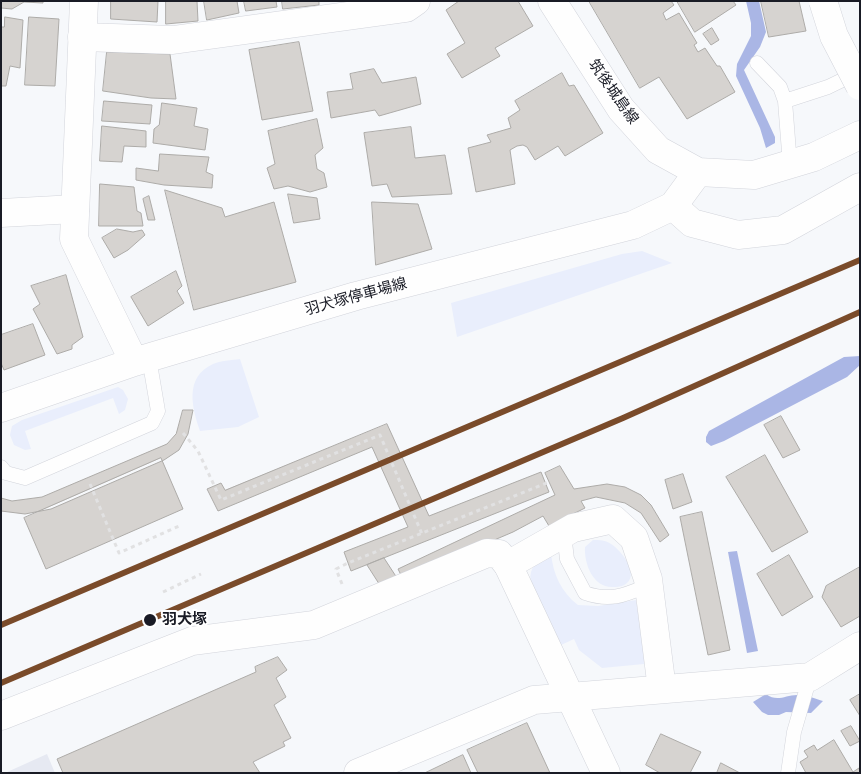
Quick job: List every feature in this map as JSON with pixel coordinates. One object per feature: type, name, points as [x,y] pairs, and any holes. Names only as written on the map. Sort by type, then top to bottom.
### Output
[{"type":"street","points":[[84,1],[74,239],[141,360]]},
{"type":"street","points":[[82,37],[173,40],[406,8],[416,1]]},
{"type":"street","name":"筑後城島線","points":[[552,1],[621,109],[658,150],[698,172],[754,175],[814,157],[860,135]]},
{"type":"street","points":[[823,1],[834,36],[860,86]]},
{"type":"street","name":"羽犬塚停車場線","points":[[1,408],[141,360],[356,296],[634,225],[672,206],[698,172]]},
{"type":"street","points":[[672,206],[692,223],[738,235],[783,230],[860,187]]},
{"type":"street","points":[[1,213],[75,209]]},
{"type":"street","points":[[508,565],[573,528],[612,519],[634,538],[649,585],[662,689]]},
{"type":"street","points":[[1,716],[192,641],[314,625],[487,553],[499,554],[508,565],[606,773]]},
{"type":"street","points":[[358,773],[534,700],[810,677],[860,646]]},
{"type":"lane","points":[[757,63],[780,86],[785,101],[790,164]]},
{"type":"lane","points":[[785,101],[828,87],[860,71]]},
{"type":"lane","points":[[1,467],[6,473],[25,478],[152,423],[158,411],[141,360]]},
{"type":"lane","points":[[564,534],[567,559],[585,593],[601,599],[625,596],[649,585]]},
{"type":"lane","points":[[788,773],[794,732],[810,677]]},
{"type":"path","points":[[183,433],[198,451],[221,500],[380,435],[422,534]]},
{"type":"path","points":[[345,592],[336,569],[549,482]]},
{"type":"path","points":[[90,484],[119,553],[179,526]]},
{"type":"path","points":[[163,592],[201,574]]},
{"type":"shaded area","points":[[642,251],[672,263],[457,337],[451,303],[622,254]]},
{"type":"shaded area","points":[[240,359],[259,417],[238,427],[200,431],[193,403],[194,385],[198,377],[213,364]]},
{"type":"shaded area","points":[[118,387],[123,390],[128,399],[125,410],[119,414],[113,398],[25,431],[31,449],[25,450],[14,445],[10,435],[12,426],[22,420]]},
{"type":"shaded area","points":[[593,540],[602,540],[609,543],[624,556],[631,574],[630,579],[625,584],[618,587],[605,586],[595,579],[588,567],[585,554],[585,547]]},
{"type":"shaded area","points":[[551,553],[559,582],[578,605],[598,606],[636,600],[644,648],[644,664],[602,668],[579,650],[574,639],[561,645],[536,599],[530,580],[534,566]]},
{"type":"shaded area","points":[[47,754],[55,773],[5,773]]},
{"type":"water","points":[[746,1],[759,1],[766,32],[760,47],[744,70],[775,137],[775,143],[766,148],[760,128],[736,76],[737,64],[751,36],[751,23]]},
{"type":"water","points":[[860,356],[860,365],[847,377],[724,441],[711,446],[706,442],[709,431],[844,357]]},
{"type":"water","points":[[737,551],[758,651],[747,653],[728,552]]},
{"type":"water","points":[[766,694],[774,698],[802,695],[823,701],[811,713],[786,712],[779,715],[768,715],[762,712],[753,702]]},
{"type":"building","points":[[1,1],[43,1],[43,3],[24,2],[12,9],[1,8]]},
{"type":"building","points":[[111,1],[158,1],[157,22],[111,19]]},
{"type":"building","points":[[166,1],[197,1],[198,21],[166,24]]},
{"type":"building","points":[[204,1],[237,1],[239,13],[207,20]]},
{"type":"building","points":[[244,1],[276,1],[277,7],[246,11]]},
{"type":"building","points":[[282,1],[319,1],[319,5],[283,9]]},
{"type":"building","points":[[459,1],[518,1],[533,26],[495,48],[500,56],[462,78],[447,54],[465,43],[446,10]]},
{"type":"building","points":[[589,1],[671,1],[674,5],[663,13],[666,20],[679,13],[697,43],[694,45],[698,52],[705,48],[717,66],[720,66],[735,92],[687,119],[659,77],[640,88]]},
{"type":"building","points":[[677,1],[733,1],[736,5],[695,32]]},
{"type":"building","points":[[761,1],[799,1],[806,31],[769,37]]},
{"type":"building","points":[[5,17],[23,20],[20,68],[10,66],[6,86],[1,86],[1,27],[4,27]]},
{"type":"building","points":[[29,17],[59,19],[55,86],[25,85]]},
{"type":"building","points":[[712,28],[719,40],[711,45],[703,34]]},
{"type":"building","points":[[299,42],[313,111],[262,120],[249,50]]},
{"type":"building","points":[[107,52],[170,54],[176,99],[151,98],[103,91]]},
{"type":"building","points":[[374,69],[382,83],[416,77],[421,104],[379,116],[375,110],[331,118],[327,92],[353,89],[350,74]]},
{"type":"building","points":[[562,73],[569,86],[574,85],[603,133],[565,156],[558,146],[535,160],[527,147],[523,145],[517,146],[510,150],[515,184],[476,192],[468,148],[491,142],[487,135],[511,128],[508,118],[520,110],[515,101]]},
{"type":"building","points":[[104,101],[152,105],[150,124],[102,121]]},
{"type":"building","points":[[162,103],[197,108],[194,126],[208,129],[205,150],[153,143],[154,129],[159,125]]},
{"type":"building","points":[[317,119],[323,148],[315,155],[317,169],[324,173],[327,187],[310,192],[288,186],[274,189],[267,168],[275,164],[268,131]]},
{"type":"building","points":[[102,126],[146,131],[146,147],[124,146],[122,162],[100,161]]},
{"type":"building","points":[[411,127],[415,158],[445,155],[452,194],[392,197],[387,184],[372,186],[364,133]]},
{"type":"building","points":[[160,154],[209,157],[206,172],[213,175],[212,188],[164,185],[136,180],[136,168],[158,171]]},
{"type":"building","points":[[100,184],[134,187],[137,211],[141,213],[143,226],[99,226]]},
{"type":"building","points":[[165,190],[222,208],[225,217],[274,202],[296,282],[194,310]]},
{"type":"building","points":[[288,194],[317,198],[320,219],[294,223]]},
{"type":"building","points":[[149,196],[155,220],[148,220],[143,199]]},
{"type":"building","points":[[372,202],[418,204],[432,249],[376,265]]},
{"type":"building","points":[[117,229],[133,232],[142,230],[145,235],[128,250],[114,258],[102,238]]},
{"type":"building","points":[[176,271],[182,286],[177,291],[184,303],[148,326],[131,297]]},
{"type":"building","points":[[66,275],[83,337],[72,345],[72,349],[57,354],[33,309],[40,304],[31,286]]},
{"type":"building","points":[[33,324],[45,355],[4,370],[1,363],[1,335]]},
{"type":"building","points":[[183,410],[193,410],[188,434],[179,450],[164,460],[51,509],[25,514],[1,511],[1,498],[12,501],[42,497],[167,444],[176,434]]},
{"type":"building","points":[[781,416],[800,450],[783,458],[764,425]]},
{"type":"building","points":[[387,424],[429,516],[541,472],[549,492],[351,571],[344,552],[408,527],[372,447],[218,511],[207,489],[221,483],[225,490]]},
{"type":"building","points":[[765,455],[808,532],[772,552],[726,477]]},
{"type":"building","points":[[161,458],[183,509],[46,569],[24,518]]},
{"type":"building","points":[[560,466],[574,489],[607,484],[625,487],[641,495],[651,505],[669,535],[660,542],[641,513],[625,503],[596,497],[581,501],[585,508],[549,526],[543,516],[513,532],[403,579],[398,569],[555,495],[545,473]]},
{"type":"building","points":[[683,474],[692,502],[673,509],[665,480]]},
{"type":"building","points":[[702,512],[730,650],[708,655],[680,517]]},
{"type":"building","points":[[789,555],[813,597],[782,616],[757,574]]},
{"type":"building","points":[[384,558],[399,581],[383,590],[367,565]]},
{"type":"building","points":[[860,567],[860,616],[841,627],[822,597],[826,586]]},
{"type":"building","points":[[278,657],[287,670],[276,678],[286,697],[274,705],[291,738],[283,742],[285,746],[253,762],[260,773],[63,773],[57,759],[256,672],[255,667]]},
{"type":"building","points":[[860,694],[860,716],[850,700]]},
{"type":"building","points":[[527,723],[550,773],[478,773],[467,750]]},
{"type":"building","points":[[851,726],[860,741],[850,746],[841,731]]},
{"type":"building","points":[[661,734],[701,752],[690,773],[660,773],[646,765]]},
{"type":"building","points":[[834,740],[853,772],[859,768],[860,773],[806,773],[800,762],[808,757],[804,751],[814,745],[817,750]]},
{"type":"building","points":[[463,755],[471,773],[425,773]]},
{"type":"building","points":[[721,763],[740,773],[717,773]]},
{"type":"transit line","points":[[1,625],[860,260]]},
{"type":"transit line","points":[[1,683],[623,418],[860,312]]},
{"type":"place","name":"羽犬塚","points":[[150,620]]}]
